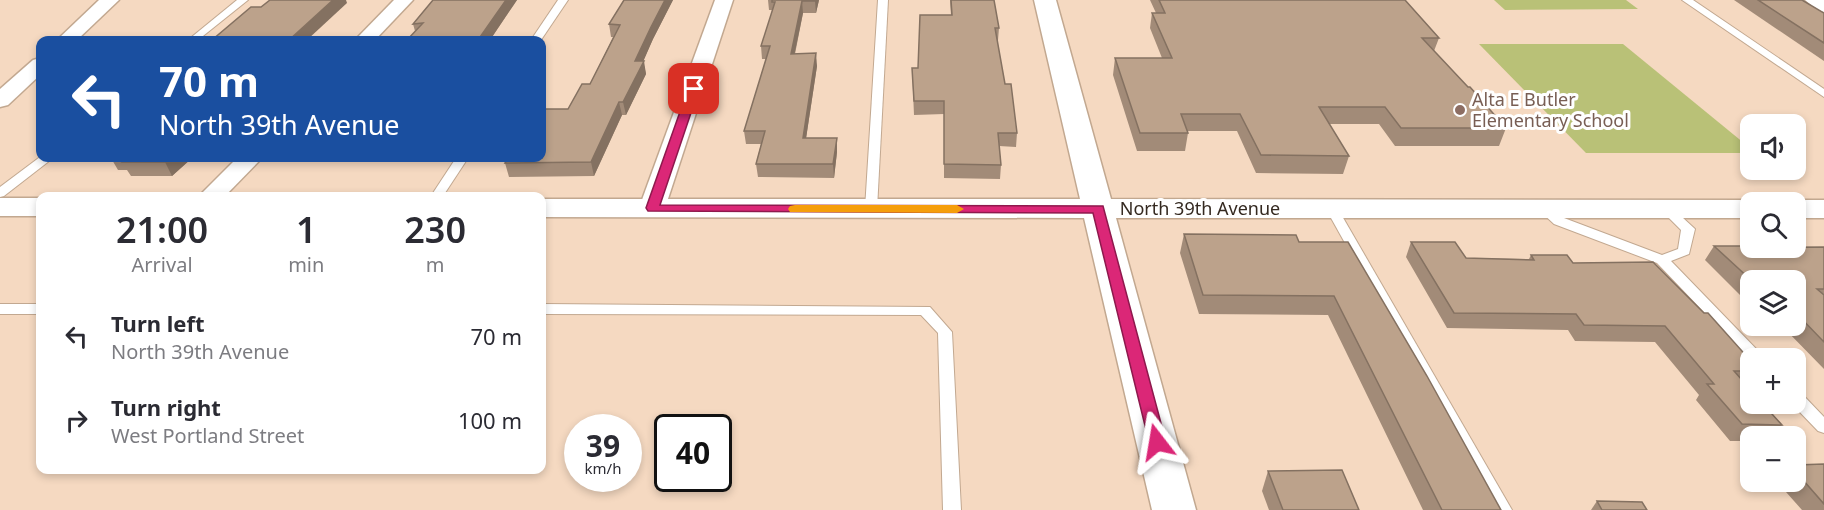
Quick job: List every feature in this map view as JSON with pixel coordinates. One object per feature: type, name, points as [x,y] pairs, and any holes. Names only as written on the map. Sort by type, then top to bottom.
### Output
[{"type":"street","points":[[70,36],[110,0]]},
{"type":"street","points":[[368,36],[404,0]]},
{"type":"street","points":[[652,208],[724,0]]},
{"type":"street","points":[[1045,0],[1174,510]]},
{"type":"street","points":[[1814,0],[1824,6]]},
{"type":"street","points":[[0,100],[36,68]]},
{"type":"street","points":[[216,192],[246,162]]},
{"type":"street","points":[[0,207],[36,207]]},
{"type":"street","name":"North 39th Avenue","points":[[546,208],[1740,209]]},
{"type":"street","points":[[1806,209],[1824,209]]},
{"type":"lane","points":[[197,36],[243,0]]},
{"type":"lane","points":[[539,36],[562,0]]},
{"type":"lane","points":[[871,209],[883,0]]},
{"type":"lane","points":[[1687,0],[1824,94]]},
{"type":"lane","points":[[0,193],[42,162]]},
{"type":"lane","points":[[440,192],[459,162]]},
{"type":"lane","points":[[1332,209],[1503,510]]},
{"type":"lane","points":[[1544,209],[1559,221],[1662,260],[1748,348]]},
{"type":"lane","points":[[1662,260],[1684,251],[1688,229],[1666,209]]},
{"type":"lane","points":[[0,309],[36,309]]},
{"type":"lane","points":[[546,309],[925,310],[945,332],[952,510]]},
{"type":"lane","points":[[1806,408],[1824,427]]},
{"type":"green space","points":[[1494,0],[1626,0],[1638,9],[1505,10]]},
{"type":"green space","points":[[1479,44],[1623,44],[1740,140],[1740,153],[1586,153]]},
{"type":"building","points":[[270,0],[333,0],[293,36],[217,36],[251,7],[261,7]]},
{"type":"building","points":[[433,0],[506,0],[481,36],[411,36],[423,23],[413,24]]},
{"type":"building","points":[[624,0],[665,0],[635,61],[644,61],[623,102],[619,102],[591,162],[505,163],[546,162],[546,109],[568,109],[582,84],[590,84],[620,25],[609,24]]},
{"type":"building","points":[[772,0],[816,0],[802,1],[791,54],[816,53],[803,138],[837,138],[833,164],[756,164],[765,131],[744,131],[770,46],[761,46],[775,2]]},
{"type":"building","points":[[951,0],[994,0],[999,28],[995,28],[1005,84],[1011,84],[1017,133],[998,133],[1001,165],[944,164],[944,101],[914,101],[912,68],[918,68],[920,15],[952,15]]},
{"type":"building","points":[[1159,0],[1405,0],[1439,38],[1422,38],[1506,128],[1401,128],[1385,107],[1319,107],[1349,156],[1261,155],[1240,114],[1181,114],[1188,133],[1140,133],[1115,58],[1172,58],[1152,13],[1165,13]]},
{"type":"building","points":[[1758,0],[1802,0],[1824,13],[1824,43]]},
{"type":"building","points":[[1184,234],[1296,235],[1299,242],[1348,242],[1427,376],[1501,510],[1442,510],[1334,296],[1203,295]]},
{"type":"building","points":[[1411,242],[1455,242],[1466,258],[1534,260],[1531,255],[1567,255],[1573,263],[1653,262],[1704,313],[1708,313],[1740,349],[1740,371],[1734,371],[1740,378],[1740,414],[1772,414],[1782,425],[1742,424],[1707,384],[1714,384],[1665,326],[1584,325],[1576,314],[1454,313]]},
{"type":"building","points":[[1714,246],[1740,246],[1740,258],[1806,258],[1806,247],[1824,247],[1824,289],[1817,289],[1824,295],[1824,342],[1806,323],[1806,270],[1740,270]]},
{"type":"building","points":[[1824,464],[1824,504],[1806,483],[1806,465]]},
{"type":"building","points":[[1342,470],[1359,510],[1283,510],[1268,471]]},
{"type":"building","points":[[1597,501],[1642,502],[1647,510],[1602,510]]},
{"type":"slow traffic","points":[[795,209],[957,209]]},
{"type":"place","name":"Alta E Butler Elementary School","points":[[1460,110]]},
{"type":"route","points":[[694,89],[652,208],[1099,209],[1157,442]]}]
